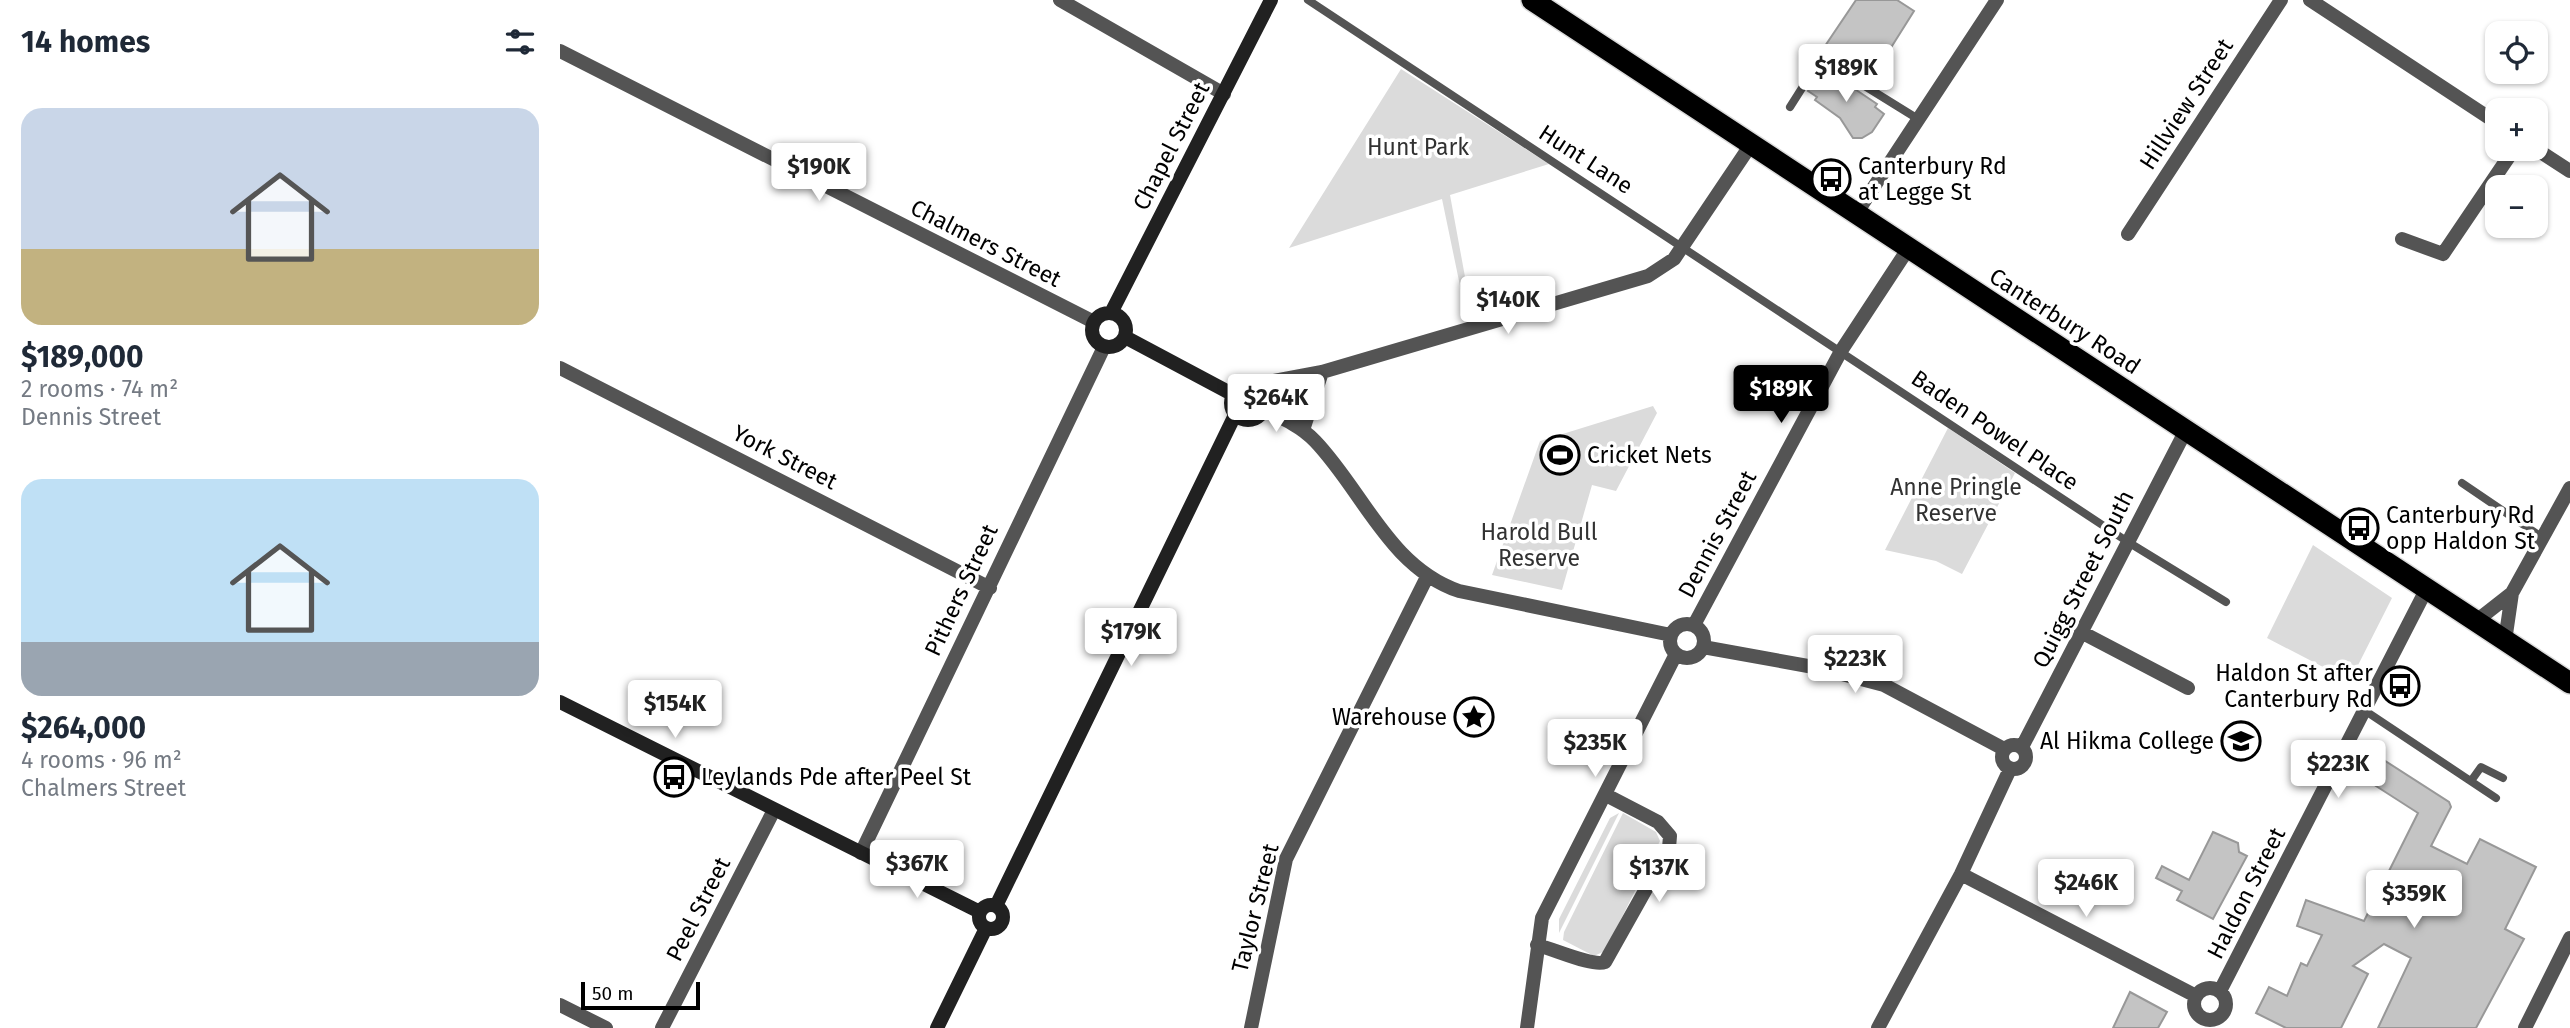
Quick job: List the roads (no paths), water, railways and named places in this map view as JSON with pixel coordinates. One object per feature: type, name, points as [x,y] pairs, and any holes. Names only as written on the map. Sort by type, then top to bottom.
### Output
[{"type":"highway","name":"Canterbury Road","points":[[1532,0],[1750,146],[2570,683]]},
{"type":"street","points":[[1060,0],[1224,94]]},
{"type":"street","name":"Chapel Street","points":[[1111,313],[1271,0]]},
{"type":"street","points":[[1856,214],[1997,0]]},
{"type":"street","name":"Hillview Street","points":[[2128,234],[2281,0]]},
{"type":"street","points":[[2309,0],[2485,116]]},
{"type":"street","name":"Chalmers Street","points":[[560,51],[1094,322]]},
{"type":"street","points":[[1322,372],[1265,407],[1251,420],[1235,415],[1231,407],[1232,394],[1240,387],[1322,372],[1648,276],[1674,259],[1750,146]]},
{"type":"street","points":[[2548,157],[2570,171]]},
{"type":"street","points":[[2402,239],[2444,254],[2506,161]]},
{"type":"street","name":"Dennis Street","points":[[1694,625],[1841,351],[1909,249]]},
{"type":"street","points":[[1111,313],[1124,322],[1125,337],[1114,347],[1104,347],[1093,337],[1094,322],[1101,314],[1111,313]]},
{"type":"street","points":[[1125,337],[1232,394]]},
{"type":"street","name":"Pithers Street","points":[[861,853],[990,588],[996,565],[1104,347]]},
{"type":"street","name":"York Street","points":[[560,368],[990,588]]},
{"type":"street","points":[[1303,430],[1322,372]]},
{"type":"street","points":[[1252,385],[1261,390],[1265,407],[1303,430],[1325,453],[1402,556],[1427,578],[1459,591],[1671,635]]},
{"type":"street","points":[[996,906],[1235,415]]},
{"type":"street","name":"Quigg Street South","points":[[2022,747],[2185,432]]},
{"type":"street","points":[[2505,641],[2512,593],[2570,488]]},
{"type":"street","name":"Taylor Street","points":[[1251,1028],[1286,859],[1427,578]]},
{"type":"street","name":"Haldon Street","points":[[2220,991],[2427,590]]},
{"type":"street","points":[[2475,622],[2512,593]]},
{"type":"street","points":[[1683,624],[1694,625],[1702,632],[1703,647],[1691,658],[1675,654],[1670,645],[1671,635],[1683,624]]},
{"type":"street","points":[[2081,632],[2188,688]]},
{"type":"street","points":[[1703,647],[1819,668],[1884,685],[2004,749]]},
{"type":"street","points":[[1527,1028],[1542,918],[1675,654]]},
{"type":"street","points":[[560,702],[980,912]]},
{"type":"street","points":[[1878,1028],[1961,874],[2010,769],[2024,765],[2026,757],[2022,747],[2011,745],[2004,749],[2002,760],[2010,769]]},
{"type":"street","points":[[1537,946],[1562,950],[1594,964],[1608,959],[1669,848],[1670,836],[1663,826],[1606,795]]},
{"type":"street","name":"Peel Street","points":[[662,1028],[774,810]]},
{"type":"street","points":[[1961,874],[2196,996]]},
{"type":"street","points":[[987,906],[996,906],[1003,914],[1003,922],[994,929],[986,928],[979,920],[980,912],[987,906]]},
{"type":"street","points":[[937,1028],[986,928]]},
{"type":"street","points":[[2525,1028],[2570,938]]},
{"type":"street","points":[[2204,988],[2220,991],[2226,1000],[2225,1011],[2205,1024],[2195,1011],[2196,996],[2204,988]]},
{"type":"street","points":[[560,1005],[606,1028]]},
{"type":"lane","name":"Hunt Lane","points":[[1308,0],[1841,351]]},
{"type":"lane","points":[[1790,107],[1816,66],[1826,62],[1918,119]]},
{"type":"lane","name":"Baden Powel Place","points":[[1841,351],[2128,542],[2226,602]]},
{"type":"lane","points":[[2462,483],[2543,538]]},
{"type":"lane","points":[[2364,710],[2496,797]]},
{"type":"lane","points":[[2471,781],[2478,768],[2483,767],[2503,778]]},
{"type":"place","name":"Canterbury Rd at Legge St","points":[[1831,179]]},
{"type":"place","name":"Cricket Nets","points":[[1560,455]]},
{"type":"place","name":"Canterbury Rd opp Haldon St","points":[[2359,528]]},
{"type":"place","name":"Haldon St after Canterbury Rd","points":[[2400,686]]},
{"type":"place","name":"Warehouse","points":[[1474,717]]},
{"type":"place","name":"Al Hikma College","points":[[2241,741]]},
{"type":"place","name":"Leylands Pde after Peel St","points":[[674,777]]},
{"type":"park label","name":"Hunt Park","points":[[1418,147]]},
{"type":"park label","name":"Anne Pringle Reserve","points":[[1956,500]]},
{"type":"park label","name":"Harold Bull Reserve","points":[[1539,545]]}]
